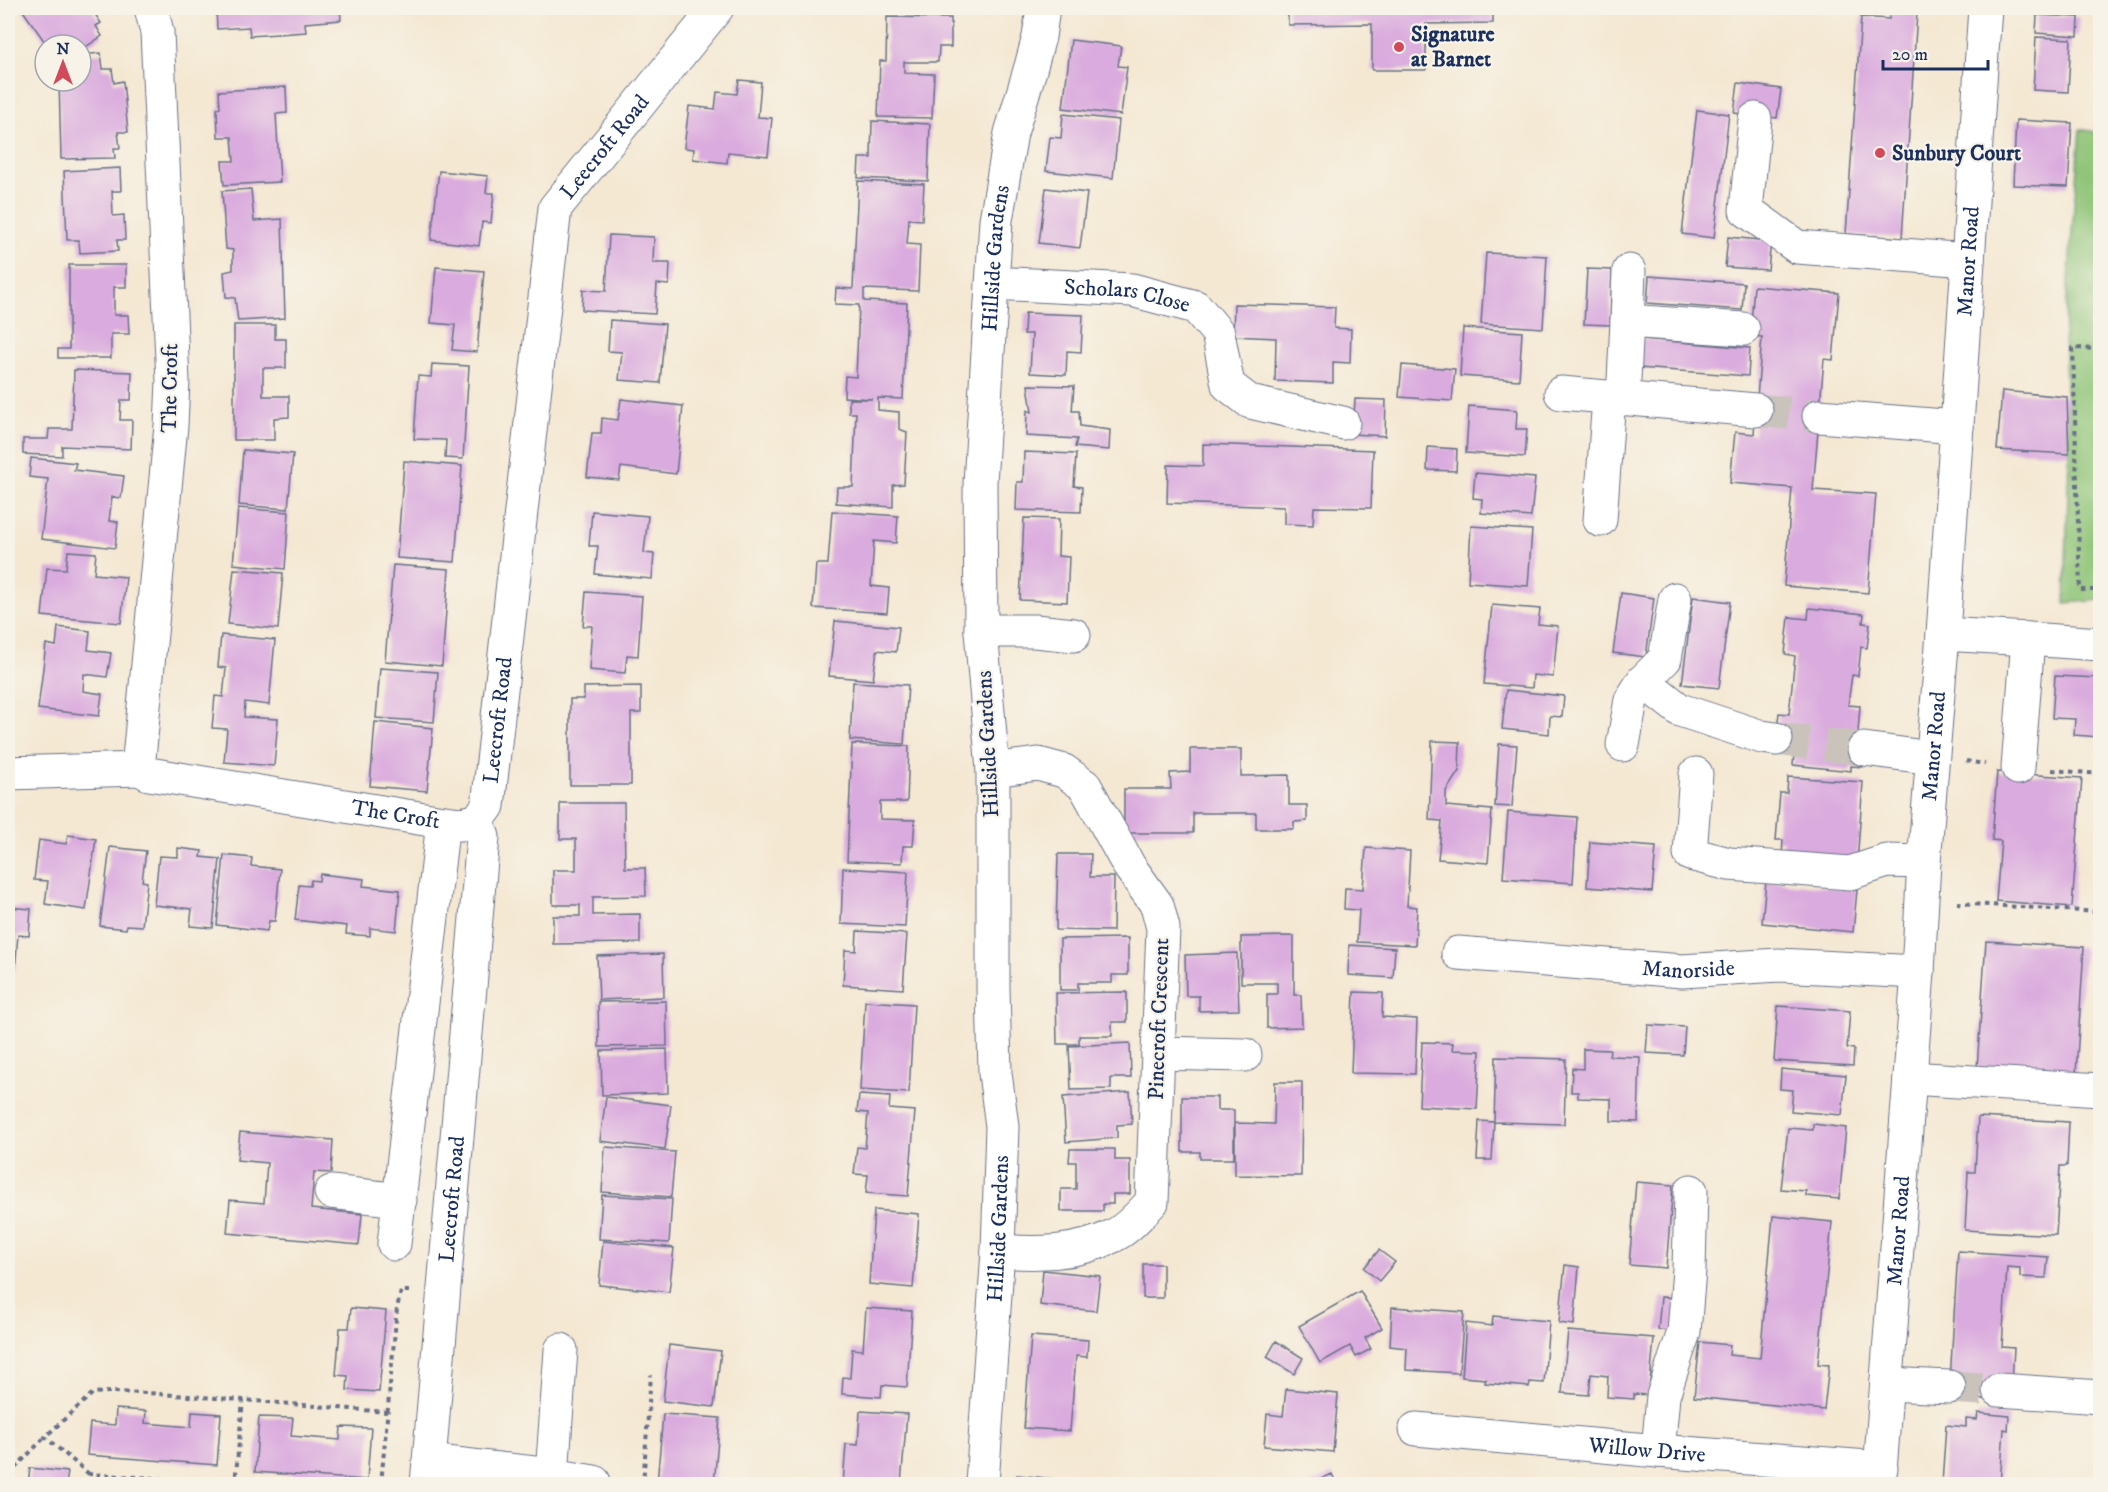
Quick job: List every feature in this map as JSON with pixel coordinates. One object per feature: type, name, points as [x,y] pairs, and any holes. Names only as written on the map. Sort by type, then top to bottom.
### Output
[{"type":"street","name":"The Croft","points":[[140,769],[139,758],[171,426],[173,381],[157,32],[152,8]]},
{"type":"street","name":"Leecroft Road","points":[[428,1473],[483,837],[477,821],[488,806],[555,208],[717,8]]},
{"type":"street","name":"Hillside Gardens","points":[[982,1485],[998,1251],[1002,1126],[995,1072],[993,770],[981,631],[980,483],[996,220],[1011,133],[1033,59],[1043,8]]},
{"type":"street","name":"Manor Road","points":[[1880,1476],[1918,972],[1924,862],[1943,634],[1984,8]]},
{"type":"street","points":[[1755,119],[1746,210],[1797,247],[1968,260]]},
{"type":"street","points":[[1600,520],[1627,321],[1629,272]]},
{"type":"street","name":"Scholars Close","points":[[992,283],[1132,290],[1196,307],[1218,333],[1228,385],[1250,402],[1343,423]]},
{"type":"street","points":[[1627,321],[1743,329]]},
{"type":"street","points":[[1561,393],[1756,410]]},
{"type":"street","points":[[1819,416],[1957,428]]},
{"type":"street","points":[[1623,745],[1631,700],[1643,681],[1665,659],[1675,599]]},
{"type":"street","points":[[981,631],[1035,631],[1074,635]]},
{"type":"street","points":[[1943,634],[2100,644]]},
{"type":"street","points":[[2018,768],[2028,639]]},
{"type":"street","points":[[1643,681],[1680,710],[1762,737],[1776,739]]},
{"type":"street","points":[[1864,749],[1932,758]]},
{"type":"street","name":"Pinecroft Crescent","points":[[993,770],[1038,764],[1064,771],[1085,786],[1130,866],[1157,905],[1163,928],[1152,1202],[1114,1236],[1083,1247],[1037,1254],[998,1251]]},
{"type":"street","name":"The Croft","points":[[8,773],[140,769],[149,774],[442,822],[460,824],[477,821]]},
{"type":"street","points":[[1696,774],[1690,854],[1729,864],[1850,873],[1887,861],[1924,862]]},
{"type":"street","points":[[394,1244],[442,822]]},
{"type":"street","name":"Manorside","points":[[1458,953],[1682,971],[1779,965],[1918,972]]},
{"type":"street","points":[[1158,1053],[1245,1055]]},
{"type":"street","points":[[1910,1078],[2100,1090]]},
{"type":"street","points":[[1658,1451],[1664,1396],[1684,1332],[1689,1270],[1691,1191]]},
{"type":"street","points":[[331,1192],[399,1200]]},
{"type":"street","points":[[552,1475],[561,1350]]},
{"type":"street","points":[[1887,1384],[1950,1387]]},
{"type":"street","points":[[2000,1390],[2100,1396]]},
{"type":"street","name":"Willow Drive","points":[[1416,1429],[1658,1451],[1880,1476]]},
{"type":"street","points":[[428,1473],[552,1475],[594,1482]]},
{"type":"path","points":[[2100,304],[2100,331]]},
{"type":"path","points":[[2100,349],[2073,348],[2080,591],[2100,590]]},
{"type":"path","points":[[1923,901],[2098,912],[2100,871]]},
{"type":"path","points":[[381,1485],[397,1308],[401,1291],[445,1294]]},
{"type":"path","points":[[643,1485],[651,1375]]},
{"type":"path","points":[[8,1485],[13,1470],[93,1393],[147,1393],[387,1412]]},
{"type":"path","points":[[235,1484],[243,1400]]},
{"type":"path","points":[[45,1437],[89,1474],[249,1485]]},
{"type":"path","points":[[86,1485],[89,1474]]},
{"type":"green space","points":[[2080,129],[2100,133],[2100,600],[2065,603],[2069,454],[2064,334]]},
{"type":"building","points":[[21,8],[91,8],[101,23],[96,26],[102,36],[93,42],[93,33],[39,33]]},
{"type":"building","points":[[216,8],[340,8],[341,20],[305,23],[306,32],[250,36],[249,27],[217,29]]},
{"type":"building","name":"Signature at Barnet","points":[[1288,8],[1493,8],[1493,23],[1426,24],[1426,70],[1372,70],[1372,24],[1288,25]]},
{"type":"building","name":"Sunbury Court","points":[[1890,11],[1917,13],[1902,238],[1846,234],[1861,17],[1889,19]]},
{"type":"building","points":[[2037,15],[2079,17],[2078,36],[2036,33]]},
{"type":"building","points":[[887,17],[951,18],[951,47],[939,47],[938,62],[904,62],[904,73],[934,74],[932,118],[878,117],[880,61],[886,61]]},
{"type":"building","points":[[2036,37],[2071,39],[2068,92],[2033,90]]},
{"type":"building","points":[[1071,40],[1121,46],[1118,66],[1127,67],[1121,115],[1063,108]]},
{"type":"building","points":[[101,53],[103,69],[112,69],[114,83],[123,81],[128,132],[118,132],[120,148],[114,148],[115,158],[61,159],[59,93],[93,93],[93,54]]},
{"type":"building","points":[[739,80],[761,82],[758,117],[772,118],[768,156],[728,152],[727,163],[693,159],[694,149],[684,148],[689,106],[715,109],[717,92],[737,94]]},
{"type":"building","points":[[1738,83],[1781,89],[1777,118],[1734,113]]},
{"type":"building","points":[[286,87],[287,113],[276,114],[280,182],[224,185],[222,161],[234,161],[232,137],[218,137],[219,91]]},
{"type":"building","points":[[1697,110],[1729,114],[1714,238],[1682,234]]},
{"type":"building","points":[[1063,114],[1119,120],[1113,178],[1046,171],[1050,137],[1061,138]]},
{"type":"building","points":[[2016,120],[2072,123],[2068,187],[2013,185]]},
{"type":"building","points":[[872,121],[930,124],[928,181],[858,178],[859,158],[871,158]]},
{"type":"building","points":[[120,168],[121,191],[112,191],[113,216],[124,215],[125,240],[117,240],[118,251],[80,253],[79,240],[67,240],[64,171]]},
{"type":"building","points":[[439,171],[488,176],[486,193],[494,193],[491,223],[482,222],[479,246],[431,240]]},
{"type":"building","points":[[858,181],[924,184],[922,220],[909,219],[907,244],[920,245],[918,291],[864,289],[864,301],[907,303],[903,399],[878,398],[878,410],[899,412],[899,429],[907,432],[904,484],[893,485],[893,507],[836,503],[837,487],[853,487],[856,413],[849,413],[849,399],[872,399],[844,397],[845,376],[856,377],[859,305],[835,304],[836,288],[853,289]]},
{"type":"building","points":[[1046,188],[1087,193],[1080,248],[1039,243]]},
{"type":"building","points":[[251,189],[254,221],[282,219],[285,318],[238,321],[235,298],[226,297],[224,272],[233,270],[233,250],[226,249],[222,191]]},
{"type":"building","points":[[609,235],[654,237],[653,263],[670,263],[669,285],[657,284],[655,314],[582,310],[583,290],[606,291]]},
{"type":"building","points":[[1728,237],[1771,241],[1768,270],[1725,267]]},
{"type":"building","points":[[1486,253],[1547,256],[1543,328],[1481,324]]},
{"type":"building","points":[[69,265],[126,265],[126,287],[114,287],[114,315],[128,315],[129,334],[111,334],[111,358],[58,358],[58,349],[69,349]]},
{"type":"building","points":[[436,267],[484,271],[477,352],[452,350],[455,325],[431,323]]},
{"type":"building","points":[[1587,269],[1612,270],[1610,325],[1584,324]]},
{"type":"building","points":[[1649,276],[1744,283],[1742,310],[1647,303]]},
{"type":"building","points":[[1754,286],[1839,293],[1833,360],[1824,359],[1813,490],[1876,494],[1868,593],[1784,586],[1792,488],[1730,483],[1735,432],[1754,434],[1762,337],[1750,336]]},
{"type":"building","points":[[1234,304],[1335,307],[1334,328],[1351,329],[1350,363],[1333,362],[1333,383],[1275,381],[1276,338],[1233,336]]},
{"type":"building","points":[[1025,313],[1083,315],[1081,352],[1067,351],[1066,375],[1030,373],[1032,334],[1024,334]]},
{"type":"building","points":[[610,320],[665,324],[660,383],[619,380],[622,352],[608,351]]},
{"type":"building","points":[[234,325],[275,325],[275,339],[286,339],[286,368],[263,368],[263,396],[289,396],[289,417],[274,418],[274,440],[234,440]]},
{"type":"building","points":[[1463,328],[1522,332],[1519,380],[1460,376]]},
{"type":"building","points":[[1642,339],[1750,348],[1748,376],[1639,368]]},
{"type":"building","points":[[432,364],[469,366],[463,459],[445,458],[446,440],[414,439],[418,376],[431,377]]},
{"type":"building","points":[[1402,365],[1455,369],[1452,401],[1399,397]]},
{"type":"building","points":[[74,370],[132,372],[131,400],[121,400],[120,420],[132,420],[131,449],[62,446],[62,456],[23,454],[23,439],[48,439],[49,429],[72,429]]},
{"type":"building","points":[[1028,385],[1074,386],[1072,411],[1079,411],[1080,426],[1110,430],[1109,450],[1075,447],[1077,439],[1026,436],[1027,410],[1032,412]]},
{"type":"building","points":[[2002,391],[2067,397],[2069,454],[1997,450]]},
{"type":"building","points":[[621,399],[683,406],[676,474],[621,467],[619,480],[587,477],[592,433],[601,433],[602,418],[618,420]]},
{"type":"building","points":[[1355,399],[1386,400],[1385,436],[1353,434]]},
{"type":"building","points":[[1469,406],[1517,410],[1516,429],[1527,429],[1525,457],[1466,453]]},
{"type":"building","points":[[1203,444],[1373,450],[1371,508],[1314,507],[1313,525],[1284,524],[1284,507],[1167,503],[1168,465],[1203,466]]},
{"type":"building","points":[[1428,447],[1457,449],[1456,471],[1427,470]]},
{"type":"building","points":[[243,450],[293,454],[288,509],[239,505]]},
{"type":"building","points":[[1024,452],[1076,454],[1074,486],[1082,487],[1081,512],[1016,510],[1017,482],[1023,482]]},
{"type":"building","points":[[31,458],[76,463],[74,470],[124,476],[121,498],[112,497],[109,521],[118,522],[115,548],[41,539],[48,479],[29,477]]},
{"type":"building","points":[[404,461],[462,466],[455,562],[397,558]]},
{"type":"building","points":[[1475,473],[1535,478],[1531,517],[1481,513],[1482,499],[1473,498]]},
{"type":"building","points":[[238,508],[289,512],[285,569],[233,564]]},
{"type":"building","points":[[592,511],[648,516],[644,553],[654,554],[652,579],[595,574],[598,546],[589,546]]},
{"type":"building","points":[[832,511],[898,516],[896,543],[874,541],[871,586],[889,588],[887,613],[813,608],[816,564],[828,564]]},
{"type":"building","points":[[1024,518],[1059,519],[1058,556],[1069,557],[1067,602],[1020,600]]},
{"type":"building","points":[[1471,526],[1532,530],[1528,586],[1468,582]]},
{"type":"building","points":[[68,551],[96,553],[94,574],[126,577],[121,623],[42,616],[47,568],[66,569]]},
{"type":"building","points":[[393,565],[449,569],[442,666],[385,661]]},
{"type":"building","points":[[234,569],[283,573],[278,629],[228,624]]},
{"type":"building","points":[[586,592],[642,596],[638,656],[627,655],[625,673],[589,670],[592,626],[583,626]]},
{"type":"building","points":[[1621,593],[1654,598],[1646,657],[1613,653]]},
{"type":"building","points":[[1693,597],[1730,602],[1719,688],[1682,684]]},
{"type":"building","points":[[1492,605],[1540,609],[1538,624],[1558,626],[1553,677],[1533,675],[1532,688],[1484,684]]},
{"type":"building","points":[[1809,608],[1864,614],[1863,623],[1870,624],[1867,648],[1861,647],[1858,676],[1852,675],[1848,705],[1860,706],[1858,732],[1866,734],[1863,767],[1851,766],[1851,771],[1793,765],[1794,754],[1774,752],[1779,713],[1789,714],[1795,656],[1785,654],[1789,617],[1808,619]]},
{"type":"building","points":[[835,621],[899,627],[896,652],[877,650],[873,680],[829,676]]},
{"type":"building","points":[[58,627],[90,631],[88,650],[111,653],[107,677],[84,674],[83,691],[102,694],[99,716],[38,709],[46,644],[56,646]]},
{"type":"building","points":[[221,635],[275,640],[269,705],[245,702],[244,717],[278,719],[274,766],[224,762],[227,729],[212,728],[215,696],[223,697],[226,668],[218,667]]},
{"type":"building","points":[[380,668],[438,672],[434,722],[376,718]]},
{"type":"building","points":[[2055,676],[2100,678],[2100,737],[2074,735],[2075,719],[2052,718]]},
{"type":"building","points":[[853,682],[908,685],[904,744],[850,740]]},
{"type":"building","points":[[641,686],[641,713],[631,713],[631,785],[570,785],[570,699],[584,699],[584,687]]},
{"type":"building","points":[[1506,690],[1564,696],[1562,717],[1550,716],[1549,734],[1502,729]]},
{"type":"building","points":[[375,722],[433,728],[427,791],[370,786]]},
{"type":"building","points":[[1432,741],[1460,742],[1459,771],[1446,791],[1446,806],[1492,810],[1488,863],[1438,859],[1442,821],[1429,820]]},
{"type":"building","points":[[852,744],[909,746],[907,802],[880,802],[880,819],[915,820],[913,846],[903,846],[902,863],[847,861]]},
{"type":"building","points":[[1499,744],[1517,745],[1512,807],[1495,806]]},
{"type":"building","points":[[1190,749],[1241,749],[1241,776],[1289,775],[1289,805],[1307,805],[1307,821],[1294,822],[1294,829],[1256,829],[1256,813],[1193,813],[1193,833],[1124,833],[1124,789],[1171,789],[1170,773],[1190,772]]},
{"type":"building","points":[[1997,772],[2082,778],[2072,907],[1996,901],[2001,841],[1992,840]]},
{"type":"building","points":[[1788,777],[1863,782],[1857,863],[1782,857],[1783,840],[1776,840],[1780,793],[1787,793]]},
{"type":"building","points":[[560,803],[624,803],[625,868],[645,868],[646,896],[593,897],[593,915],[640,914],[640,943],[553,944],[553,916],[580,916],[580,905],[553,905],[553,870],[576,870],[576,839],[560,839]]},
{"type":"building","points":[[1508,812],[1577,817],[1573,883],[1503,878]]},
{"type":"building","points":[[68,835],[96,839],[86,910],[45,904],[48,881],[34,880],[39,840],[66,844]]},
{"type":"building","points":[[1590,842],[1656,847],[1652,892],[1587,887]]},
{"type":"building","points":[[110,847],[146,851],[142,881],[147,882],[142,926],[127,925],[126,929],[100,926]]},
{"type":"building","points":[[178,848],[202,851],[201,857],[220,859],[213,928],[190,926],[192,909],[154,905],[159,856],[178,857]]},
{"type":"building","points":[[1366,848],[1410,851],[1407,906],[1417,907],[1415,945],[1357,942],[1359,910],[1344,909],[1345,888],[1363,889]]},
{"type":"building","points":[[1058,854],[1091,854],[1090,877],[1114,877],[1113,931],[1056,930]]},
{"type":"building","points":[[224,855],[252,858],[251,866],[280,869],[275,921],[269,921],[267,931],[217,925]]},
{"type":"building","points":[[843,868],[908,872],[905,927],[841,924]]},
{"type":"building","points":[[320,874],[364,879],[363,886],[400,890],[396,931],[370,928],[370,936],[346,934],[347,926],[295,920],[299,885],[310,886],[311,880],[319,881]]},
{"type":"building","points":[[1766,881],[1857,890],[1853,932],[1762,923]]},
{"type":"building","points":[[8,907],[31,909],[29,936],[18,935],[15,970],[8,969]]},
{"type":"building","points":[[857,931],[907,934],[903,989],[843,985],[845,950],[856,951]]},
{"type":"building","points":[[1294,936],[1294,995],[1301,995],[1302,1027],[1267,1028],[1267,994],[1277,994],[1277,983],[1241,983],[1241,937]]},
{"type":"building","points":[[1128,938],[1128,975],[1112,975],[1112,983],[1078,983],[1078,990],[1060,990],[1060,939]]},
{"type":"building","points":[[1986,941],[2084,947],[2076,1074],[1977,1068]]},
{"type":"building","points":[[1349,945],[1395,948],[1393,978],[1348,975]]},
{"type":"building","points":[[1237,953],[1239,1010],[1199,1011],[1199,996],[1186,996],[1185,955]]},
{"type":"building","points":[[663,954],[664,997],[599,1000],[597,956]]},
{"type":"building","points":[[1127,992],[1127,1022],[1112,1022],[1112,1036],[1079,1036],[1079,1044],[1057,1044],[1056,993]]},
{"type":"building","points":[[1354,992],[1383,993],[1382,1017],[1417,1019],[1415,1074],[1351,1073]]},
{"type":"building","points":[[666,1001],[667,1046],[599,1047],[598,1002]]},
{"type":"building","points":[[865,1001],[914,1004],[909,1093],[860,1090]]},
{"type":"building","points":[[1778,1006],[1850,1011],[1847,1048],[1854,1049],[1853,1066],[1774,1061]]},
{"type":"building","points":[[1648,1025],[1685,1027],[1683,1055],[1646,1053]]},
{"type":"building","points":[[1422,1042],[1453,1043],[1452,1050],[1480,1051],[1477,1109],[1419,1106]]},
{"type":"building","points":[[1130,1043],[1131,1078],[1111,1078],[1111,1089],[1071,1090],[1069,1046]]},
{"type":"building","points":[[667,1049],[668,1093],[602,1095],[601,1051]]},
{"type":"building","points":[[1583,1049],[1610,1050],[1609,1056],[1640,1057],[1638,1122],[1611,1121],[1611,1099],[1578,1098],[1578,1092],[1571,1092],[1572,1068],[1583,1069]]},
{"type":"building","points":[[1496,1057],[1566,1059],[1564,1124],[1494,1122]]},
{"type":"building","points":[[1781,1069],[1846,1075],[1842,1115],[1791,1111],[1793,1090],[1780,1089]]},
{"type":"building","points":[[1275,1082],[1302,1082],[1301,1176],[1235,1175],[1235,1123],[1274,1124]]},
{"type":"building","points":[[1130,1092],[1132,1124],[1117,1125],[1117,1138],[1066,1142],[1063,1097]]},
{"type":"building","points":[[859,1095],[890,1097],[889,1109],[915,1111],[908,1196],[866,1193],[868,1175],[854,1174],[857,1147],[865,1148],[868,1113],[857,1112]]},
{"type":"building","points":[[606,1097],[671,1105],[665,1149],[600,1141]]},
{"type":"building","points":[[1182,1097],[1217,1097],[1217,1110],[1234,1110],[1234,1159],[1200,1159],[1200,1152],[1182,1152]]},
{"type":"building","points":[[1978,1117],[2069,1122],[2067,1166],[2060,1166],[2056,1235],[1965,1230],[1968,1172],[1975,1172]]},
{"type":"building","points":[[1479,1121],[1494,1122],[1492,1160],[1477,1160]]},
{"type":"building","points":[[1813,1124],[1846,1128],[1839,1199],[1806,1196],[1806,1191],[1781,1189],[1788,1128],[1813,1130]]},
{"type":"building","points":[[240,1132],[333,1140],[331,1173],[314,1172],[311,1209],[362,1214],[359,1245],[227,1233],[230,1200],[264,1203],[267,1163],[237,1160]]},
{"type":"building","points":[[605,1147],[675,1152],[671,1197],[602,1192]]},
{"type":"building","points":[[1070,1149],[1115,1149],[1115,1160],[1130,1160],[1130,1194],[1113,1194],[1113,1204],[1103,1204],[1103,1211],[1061,1211],[1061,1189],[1076,1189],[1076,1162],[1069,1162]]},
{"type":"building","points":[[1636,1182],[1673,1185],[1666,1268],[1629,1265]]},
{"type":"building","points":[[602,1195],[672,1199],[669,1243],[599,1239]]},
{"type":"building","points":[[874,1210],[919,1214],[913,1288],[869,1284]]},
{"type":"building","points":[[1773,1216],[1832,1222],[1818,1364],[1829,1365],[1824,1410],[1694,1397],[1700,1342],[1730,1345],[1729,1355],[1760,1358]]},
{"type":"building","points":[[603,1241],[674,1248],[669,1292],[599,1285]]},
{"type":"building","points":[[1379,1250],[1395,1262],[1379,1281],[1364,1268]]},
{"type":"building","points":[[1958,1251],[2048,1257],[2046,1278],[2020,1277],[2020,1268],[2007,1267],[2002,1347],[2014,1348],[2012,1383],[1999,1400],[1949,1397]]},
{"type":"building","points":[[1143,1264],[1163,1264],[1163,1298],[1143,1298]]},
{"type":"building","points":[[1565,1265],[1579,1267],[1574,1325],[1559,1323]]},
{"type":"building","points":[[1043,1270],[1100,1276],[1096,1311],[1040,1305]]},
{"type":"building","points":[[1360,1291],[1382,1328],[1365,1338],[1371,1349],[1356,1357],[1350,1346],[1320,1363],[1299,1326]]},
{"type":"building","points":[[1661,1297],[1677,1298],[1674,1331],[1658,1330]]},
{"type":"building","points":[[1392,1307],[1464,1312],[1459,1373],[1406,1370],[1407,1348],[1390,1346]]},
{"type":"building","points":[[351,1308],[386,1311],[379,1392],[347,1390],[348,1376],[336,1375],[340,1328],[349,1328]]},
{"type":"building","points":[[866,1308],[912,1311],[907,1387],[882,1385],[881,1397],[842,1394],[843,1377],[850,1378],[852,1349],[863,1350]]},
{"type":"building","points":[[1493,1316],[1549,1321],[1544,1383],[1530,1382],[1529,1387],[1485,1383],[1486,1379],[1462,1377],[1466,1323],[1492,1326]]},
{"type":"building","points":[[1568,1331],[1654,1338],[1649,1395],[1634,1394],[1634,1399],[1607,1397],[1608,1376],[1591,1374],[1589,1395],[1562,1393]]},
{"type":"building","points":[[1031,1336],[1088,1340],[1087,1357],[1076,1356],[1070,1431],[1024,1428]]},
{"type":"building","points":[[1276,1341],[1303,1358],[1294,1374],[1267,1357]]},
{"type":"building","points":[[669,1345],[721,1351],[714,1407],[663,1401]]},
{"type":"building","points":[[1286,1389],[1338,1394],[1333,1452],[1264,1446],[1267,1414],[1283,1416]]},
{"type":"building","points":[[116,1409],[146,1411],[145,1423],[191,1427],[192,1412],[221,1414],[217,1465],[87,1455],[90,1423],[115,1425]]},
{"type":"building","points":[[860,1411],[907,1414],[901,1484],[843,1484],[846,1444],[858,1445]]},
{"type":"building","points":[[1978,1413],[2009,1416],[2008,1430],[2004,1429],[2000,1484],[1942,1484],[1946,1425],[1966,1427],[1966,1419],[1977,1420]]},
{"type":"building","points":[[663,1414],[720,1418],[714,1484],[657,1484]]},
{"type":"building","points":[[259,1417],[293,1418],[291,1436],[340,1440],[341,1427],[371,1428],[367,1480],[255,1472]]},
{"type":"building","points":[[30,1468],[68,1472],[66,1484],[28,1484]]},
{"type":"building","points":[[1332,1474],[1337,1484],[1310,1484]]},
{"type":"building","points":[[1017,1475],[1065,1480],[1065,1484],[1017,1484]]},
{"type":"tunnel","points":[[1756,410],[1819,416]]},
{"type":"tunnel","points":[[1776,739],[1864,749]]},
{"type":"tunnel","points":[[1949,1387],[1999,1390]]},
{"type":"place","name":"Signature at Barnet","points":[[1399,47]]},
{"type":"place","name":"Sunbury Court","points":[[1880,153]]}]
